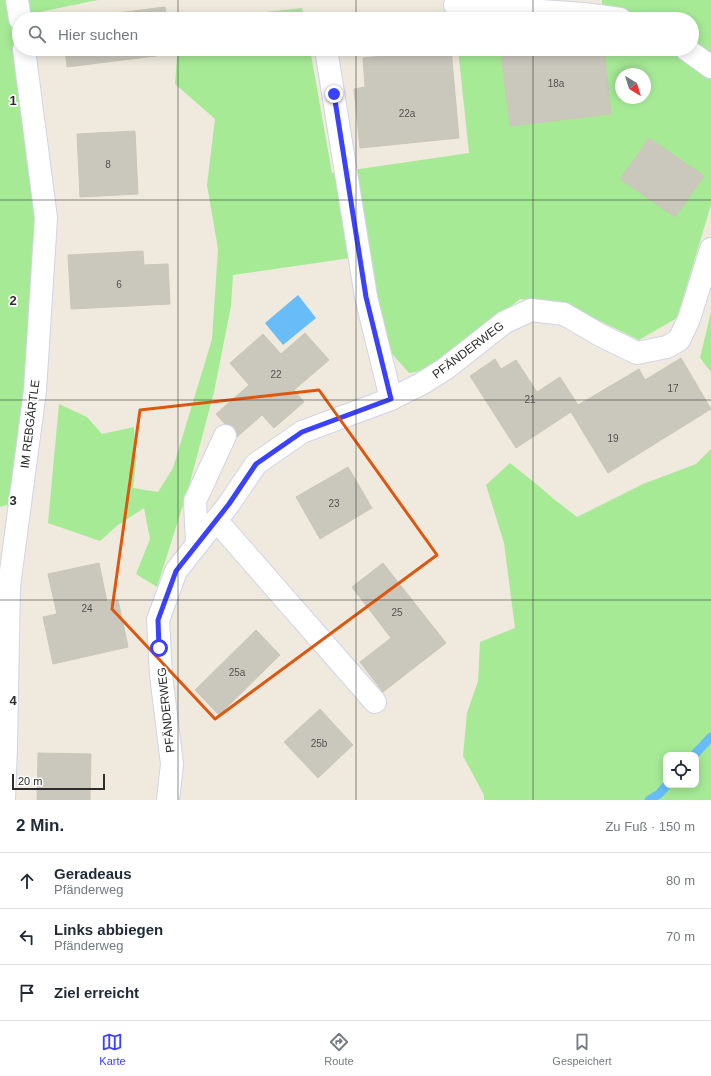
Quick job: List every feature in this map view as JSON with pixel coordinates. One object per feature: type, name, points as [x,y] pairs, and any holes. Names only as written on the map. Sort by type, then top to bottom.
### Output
[{"type":"street","points":[[17,0],[19,12]]},
{"type":"street","points":[[455,5],[555,12]]},
{"type":"street","name":"IM REBGÄRTLE","points":[[4,800],[9,586],[35,390],[46,218],[25,56]]},
{"type":"street","points":[[327,56],[366,297],[391,399]]},
{"type":"street","points":[[696,56],[711,67]]},
{"type":"street","name":"PFÄNDERWEG","points":[[168,800],[172,764],[161,675],[158,620],[176,571],[229,504],[256,464],[302,432],[391,399],[421,384],[445,369],[505,322],[531,310],[564,314],[600,335],[637,353],[667,347],[679,340],[689,319],[711,249]]},
{"type":"street","points":[[197,543],[195,501],[225,436]]},
{"type":"street","points":[[216,520],[375,702]]},
{"type":"highlighted area","points":[[319,390],[437,555],[215,719],[112,609],[140,410]]},
{"type":"green space","points":[[0,0],[98,0],[39,12],[12,12],[12,18],[10,18],[12,33],[12,56],[15,56],[38,226],[15,503],[0,507]]},
{"type":"green space","points":[[602,0],[711,0],[711,205],[677,318],[639,340],[565,304],[520,299],[431,369],[409,373],[386,347],[371,255],[233,275],[231,306],[214,392],[189,486],[157,587],[136,574],[150,539],[144,508],[118,525],[100,541],[48,523],[59,404],[87,417],[102,434],[134,427],[136,462],[133,488],[158,492],[173,468],[212,339],[218,249],[207,185],[215,119],[175,84],[177,56],[311,56],[332,173],[469,153],[459,56],[699,56],[699,12],[480,12],[602,7]]},
{"type":"green space","points":[[302,8],[303,12],[266,12]]},
{"type":"green space","points":[[711,312],[711,372],[700,358]]},
{"type":"green space","points":[[711,449],[711,800],[484,800],[484,795],[463,756],[467,713],[478,681],[480,642],[515,628],[504,543],[486,485],[510,463],[577,517],[643,484],[696,464]]},
{"type":"water","points":[[298,295],[316,318],[283,345],[265,323]]},
{"type":"building","points":[[165,7],[166,12],[126,12]]},
{"type":"building","points":[[66,56],[155,56],[67,67]]},
{"type":"building","points":[[383,56],[452,56],[459,138],[360,148],[354,89],[365,87],[363,58]]},
{"type":"building","points":[[501,56],[605,56],[611,114],[510,126]]},
{"type":"building","points":[[135,131],[138,194],[80,197],[77,134]]},
{"type":"building","points":[[649,138],[704,176],[675,217],[620,179]]},
{"type":"building","points":[[143,251],[144,265],[168,264],[170,304],[71,309],[68,255]]},
{"type":"building","points":[[305,333],[329,360],[294,390],[304,402],[274,428],[262,415],[237,437],[235,428],[231,425],[225,424],[216,414],[249,385],[230,363],[263,334],[281,354]]},
{"type":"building","points":[[681,358],[711,409],[608,473],[571,412],[516,448],[470,376],[495,359],[501,369],[516,360],[537,392],[560,377],[578,405],[639,369],[645,380]]},
{"type":"building","points":[[348,467],[372,508],[320,539],[296,497]]},
{"type":"building","points":[[99,563],[107,602],[118,600],[128,647],[53,664],[43,617],[57,614],[48,574]]},
{"type":"building","points":[[383,563],[446,643],[383,692],[360,662],[391,638],[352,587]]},
{"type":"building","points":[[256,630],[280,655],[219,715],[195,690]]},
{"type":"building","points":[[320,709],[353,745],[318,778],[284,742]]},
{"type":"building","points":[[38,753],[91,754],[90,800],[37,800]]},
{"type":"waterway","points":[[697,752],[711,737]]},
{"type":"waterway","points":[[649,800],[659,794],[664,788]]},
{"type":"route","points":[[159,648],[158,620],[176,571],[229,504],[256,464],[302,432],[391,399],[366,297],[334,94]]}]
